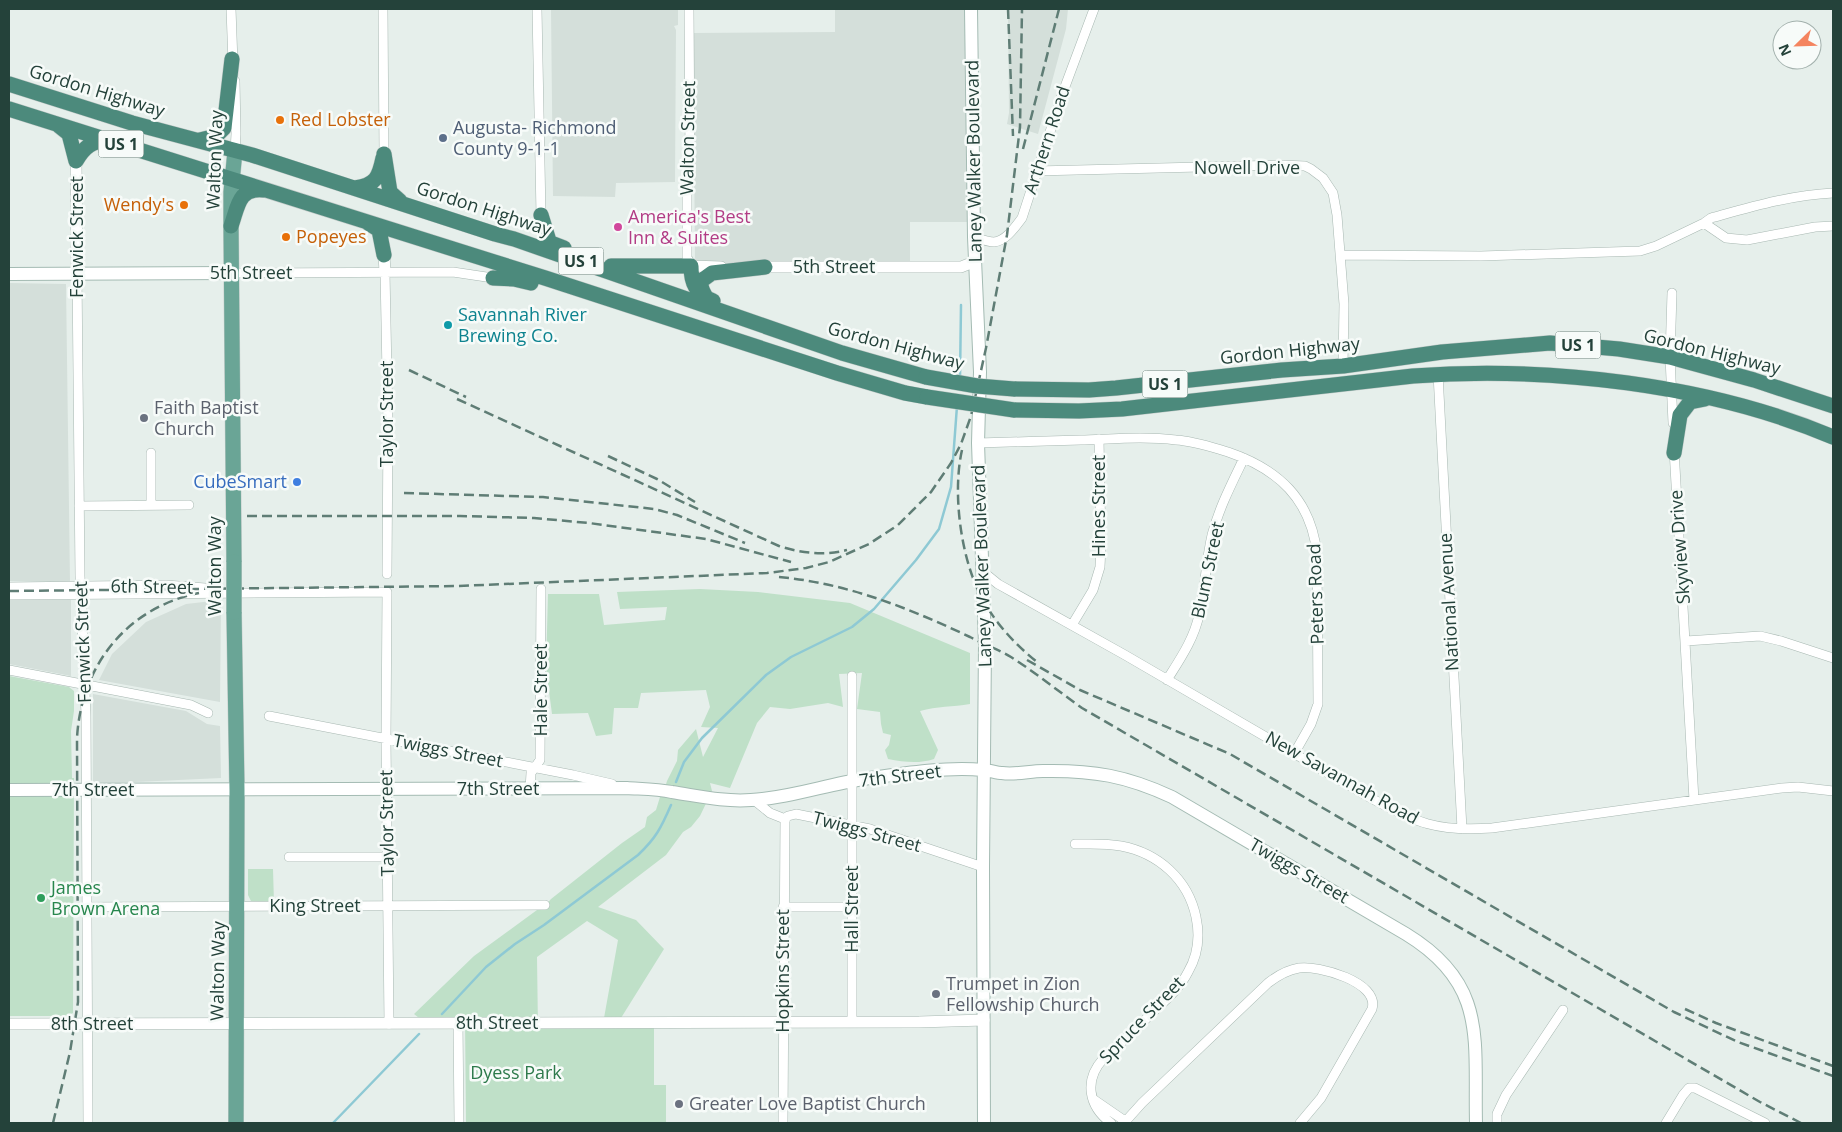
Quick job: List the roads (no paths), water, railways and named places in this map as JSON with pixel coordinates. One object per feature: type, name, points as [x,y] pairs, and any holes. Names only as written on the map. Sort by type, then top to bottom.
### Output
[{"type":"highway","points":[[199,140],[213,138],[224,128],[232,58]]},
{"type":"highway","points":[[9,78],[39,92]]},
{"type":"highway","name":"Gordon Highway","points":[[9,84],[235,151],[602,266],[634,280],[842,353],[895,369],[976,386],[1014,389],[1098,390],[1290,369],[1343,366],[1442,352],[1550,343],[1609,348],[1670,357],[1754,380],[1833,406]]},
{"type":"highway","name":"US 1","points":[[9,109],[837,373],[905,393],[927,397],[1014,410],[1079,411],[1122,409],[1438,374],[1556,376],[1611,381],[1672,390],[1759,410],[1833,437]]},
{"type":"highway","points":[[56,123],[69,134],[76,161]]},
{"type":"highway","points":[[76,161],[80,154],[94,142],[98,140],[111,141]]},
{"type":"highway","points":[[355,188],[368,185],[376,179],[380,173],[384,154]]},
{"type":"highway","points":[[384,154],[390,192],[404,204]]},
{"type":"highway","points":[[231,226],[241,199],[247,192],[255,189],[270,191]]},
{"type":"highway","points":[[514,239],[531,231],[541,215]]},
{"type":"highway","points":[[541,215],[551,243],[597,260],[602,266],[691,266],[693,284],[707,298],[838,345],[895,369]]},
{"type":"highway","points":[[365,221],[379,230],[384,255]]},
{"type":"highway","points":[[384,255],[397,239],[404,236],[418,238]]},
{"type":"highway","points":[[707,298],[701,284],[701,281],[706,276],[712,273],[765,267]]},
{"type":"highway","points":[[493,278],[514,279],[612,300]]},
{"type":"highway","points":[[1674,453],[1680,415],[1690,402],[1708,398]]},
{"type":"main road","name":"Laney Walker Boulevard","points":[[972,9],[974,238],[980,372],[978,443],[985,645],[983,770],[984,1123]]},
{"type":"main road","name":"Walton Way","points":[[235,151],[232,179],[231,226],[237,790],[236,1123]]},
{"type":"main road","name":"5th Street","points":[[9,274],[232,273]]},
{"type":"main road","name":"7th Street","points":[[9,790],[627,788],[659,790],[723,800],[754,800],[784,796],[852,781],[929,771],[983,770]]},
{"type":"main road","name":"Twiggs Street","points":[[983,770],[1002,774],[1041,771],[1092,772],[1126,778],[1150,787],[1172,797],[1425,946],[1451,972],[1470,1008],[1476,1045],[1476,1123]]},
{"type":"street","name":"Walton Way","points":[[231,9],[232,58],[236,98],[235,151]]},
{"type":"street","points":[[383,9],[384,154]]},
{"type":"street","points":[[537,9],[541,215]]},
{"type":"street","name":"Walton Street","points":[[689,9],[690,154],[687,195],[687,257],[691,266]]},
{"type":"street","name":"Arthern Road","points":[[974,238],[994,242],[999,240],[1012,231],[1022,218],[1036,171],[1094,9]]},
{"type":"street","name":"Fenwick Street","points":[[76,161],[79,506],[85,684],[88,1123]]},
{"type":"street","name":"Nowell Drive","points":[[1036,171],[1272,165],[1305,166],[1323,178],[1333,193],[1341,255],[1344,304],[1343,366]]},
{"type":"street","points":[[1341,255],[1481,256],[1640,251],[1656,246],[1704,223],[1710,218],[1808,194],[1833,193]]},
{"type":"street","points":[[1704,223],[1726,238],[1747,240],[1816,227],[1833,226]]},
{"type":"street","name":"Taylor Street","points":[[384,255],[388,425],[388,574]]},
{"type":"street","name":"5th Street","points":[[691,266],[961,267],[976,261]]},
{"type":"street","name":"5th Street","points":[[232,273],[453,272],[493,278]]},
{"type":"street","name":"Skyview Drive","points":[[1672,293],[1670,357],[1674,453],[1694,800]]},
{"type":"street","name":"National Avenue","points":[[1438,374],[1462,829]]},
{"type":"street","name":"Peters Road","points":[[978,443],[1148,438],[1186,441],[1244,458],[1274,474],[1293,493],[1307,515],[1315,537],[1317,554],[1318,704],[1311,724],[1294,754]]},
{"type":"street","name":"Hines Street","points":[[1072,625],[1093,590],[1100,567],[1099,439]]},
{"type":"street","points":[[151,453],[151,505]]},
{"type":"street","name":"Blum Street","points":[[1168,680],[1196,627],[1200,614],[1212,535],[1223,503],[1244,458]]},
{"type":"street","points":[[79,506],[189,505]]},
{"type":"street","name":"New Savannah Road","points":[[982,571],[998,584],[1294,754],[1407,817],[1430,825],[1462,829],[1492,828],[1782,788],[1798,787],[1833,791]]},
{"type":"street","name":"6th Street","points":[[9,595],[166,585],[265,593],[387,592]]},
{"type":"street","name":"6th Street","points":[[9,587],[81,591]]},
{"type":"street","name":"Hale Street","points":[[530,788],[531,773],[540,760],[541,589]]},
{"type":"street","name":"Taylor Street","points":[[387,592],[386,740],[389,1024]]},
{"type":"street","points":[[1686,640],[1760,636],[1833,658]]},
{"type":"street","points":[[9,670],[191,705],[208,713]]},
{"type":"street","name":"Hall Street","points":[[852,676],[852,1022]]},
{"type":"street","name":"Twiggs Street","points":[[269,716],[627,788]]},
{"type":"street","points":[[754,800],[770,812],[785,819]]},
{"type":"street","name":"Twiggs Street","points":[[785,819],[796,814],[878,832],[983,867]]},
{"type":"street","name":"Hopkins Street","points":[[783,1123],[785,819]]},
{"type":"street","name":"Spruce Street","points":[[1075,844],[1120,845],[1149,855],[1164,864],[1182,883],[1189,895],[1197,920],[1198,937],[1193,963],[1184,980],[1097,1066],[1091,1080],[1093,1100]]},
{"type":"street","points":[[289,857],[387,857]]},
{"type":"street","name":"King Street","points":[[86,907],[545,905]]},
{"type":"street","points":[[784,907],[852,907]]},
{"type":"street","points":[[1093,1100],[1125,1122],[1268,984],[1284,972],[1307,967],[1328,970],[1366,989],[1373,999],[1372,1009],[1321,1098],[1300,1123]]},
{"type":"street","points":[[1497,1123],[1497,1114],[1506,1095],[1563,1010]]},
{"type":"street","name":"8th Street","points":[[9,1024],[389,1024],[984,1020]]},
{"type":"street","points":[[454,1023],[459,1123]]},
{"type":"street","points":[[1666,1123],[1689,1088],[1698,1089],[1765,1123]]},
{"type":"street","points":[[1093,1100],[1096,1110],[1110,1123]]},
{"type":"waterway","points":[[960,378],[961,305]]},
{"type":"waterway","points":[[676,782],[684,762],[702,738],[766,675],[791,657],[852,627],[874,609],[916,560],[939,529],[951,487],[957,406]]},
{"type":"waterway","points":[[442,1014],[486,967],[638,855],[658,832],[671,805]]},
{"type":"waterway","points":[[333,1123],[419,1034]]},
{"type":"railway","points":[[1008,9],[1013,136]]},
{"type":"railway","points":[[9,591],[459,586],[767,573],[806,568],[829,562],[869,544],[898,525],[931,492],[951,463],[961,444],[971,416],[1007,235],[1020,127],[1022,9]]},
{"type":"railway","points":[[1023,149],[1059,9]]},
{"type":"railway","points":[[409,370],[466,397]]},
{"type":"railway","points":[[457,399],[779,546],[813,553],[847,550]]},
{"type":"railway","points":[[962,450],[959,468],[959,507],[964,548],[969,568],[984,602],[995,619],[1015,642],[1037,662]]},
{"type":"railway","points":[[608,456],[657,479],[695,502]]},
{"type":"railway","points":[[404,493],[543,497],[654,509],[677,515],[745,543]]},
{"type":"railway","points":[[247,516],[534,518],[589,523],[706,539],[791,562]]},
{"type":"railway","points":[[779,577],[829,585],[877,598],[924,616],[1006,654],[1082,708],[1760,1102],[1801,1123]]},
{"type":"railway","points":[[53,1123],[70,1052],[78,1002],[77,738],[80,712],[87,687],[98,664],[112,644],[129,626],[150,612],[173,601],[199,593]]},
{"type":"railway","points":[[1027,660],[1080,690],[1230,754],[1674,1012],[1738,1042],[1833,1076]]},
{"type":"railway","points":[[1685,1009],[1716,1023],[1833,1066]]},
{"type":"place","name":"Red Lobster","points":[[280,120]]},
{"type":"place","name":"Augusta- Richmond County 9-1-1","points":[[443,138]]},
{"type":"place","name":"Wendy's","points":[[184,205]]},
{"type":"place","name":"America's Best Inn & Suites","points":[[618,227]]},
{"type":"place","name":"Popeyes","points":[[286,237]]},
{"type":"place","name":"Savannah River Brewing Co.","points":[[448,325]]},
{"type":"place","name":"Faith Baptist Church","points":[[144,418]]},
{"type":"place","name":"CubeSmart","points":[[297,482]]},
{"type":"place","name":"James Brown Arena","points":[[41,898]]},
{"type":"place","name":"Trumpet in Zion Fellowship Church","points":[[936,994]]},
{"type":"place","name":"Greater Love Baptist Church","points":[[679,1104]]},
{"type":"park label","name":"Dyess Park","points":[[516,1073]]}]
